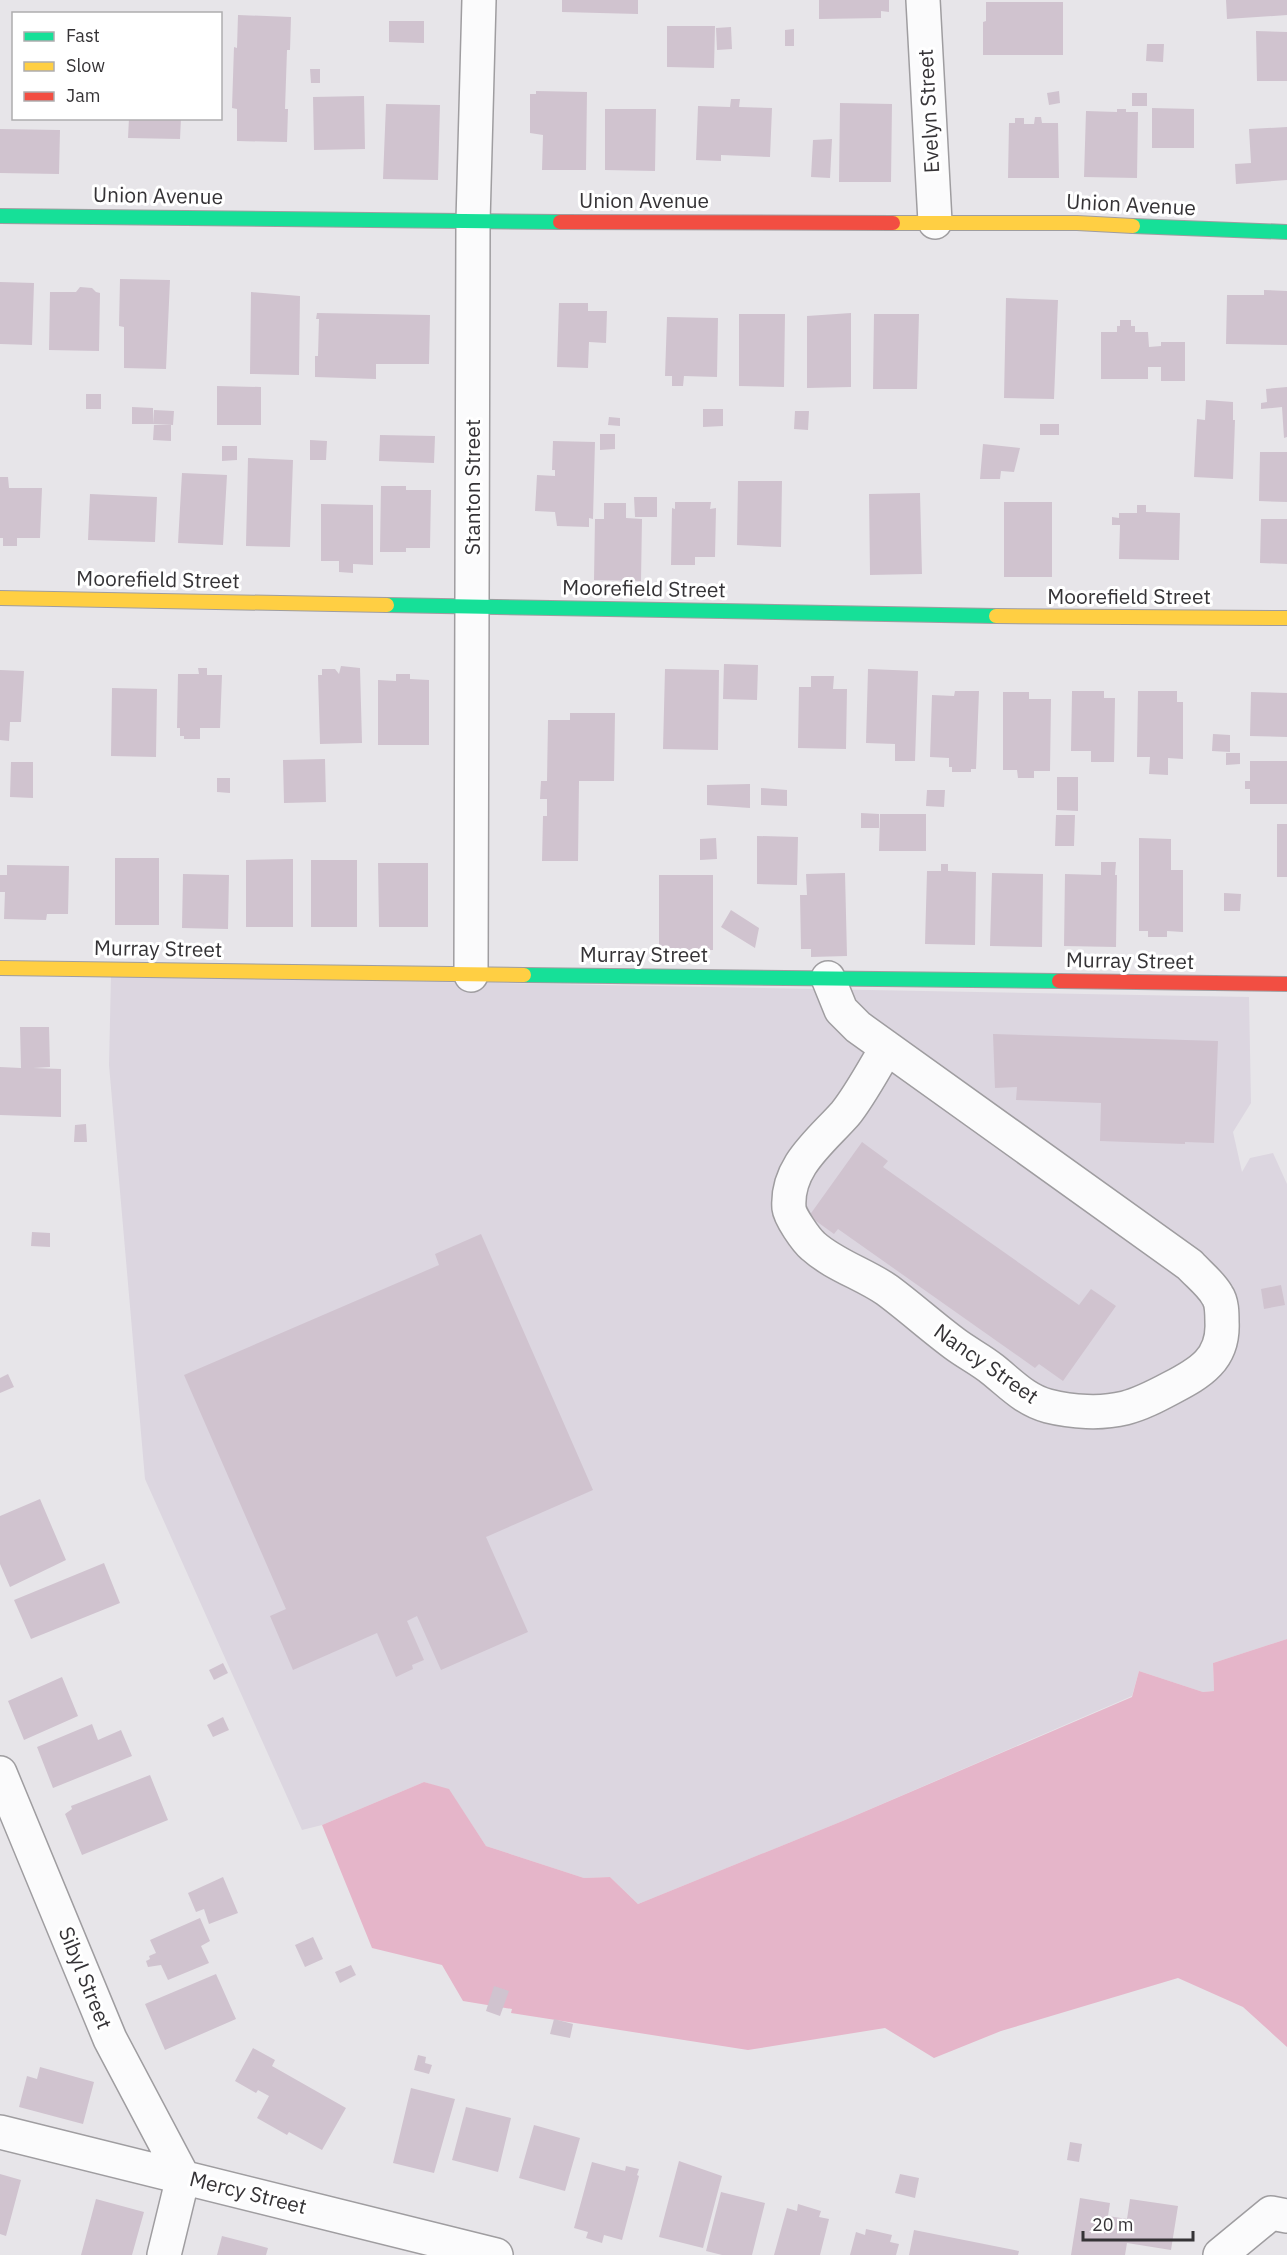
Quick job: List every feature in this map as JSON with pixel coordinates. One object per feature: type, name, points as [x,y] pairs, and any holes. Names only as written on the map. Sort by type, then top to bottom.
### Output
[{"type":"street","name":"Stanton Street","points":[[471,975],[473,222],[479,0]]},
{"type":"street","name":"Evelyn Street","points":[[923,0],[935,222]]},
{"type":"street","name":"Union Avenue","points":[[0,216],[473,222],[1077,223],[1287,232]]},
{"type":"street","name":"Moorefield Street","points":[[0,598],[1027,617],[1287,618]]},
{"type":"street","name":"Murray Street","points":[[0,968],[1287,984]]},
{"type":"street","name":"Nancy Street","points":[[828,978],[841,1010],[858,1027],[1190,1265],[1218,1295],[1222,1311],[1220,1344],[1212,1359],[1200,1373],[1148,1401],[1124,1408],[1082,1412],[1048,1406],[1028,1399],[888,1291],[813,1246],[789,1209],[790,1187],[809,1151],[845,1114],[886,1049]]},
{"type":"street","name":"Sibyl Street","points":[[0,1773],[110,2039],[183,2177]]},
{"type":"street","name":"Mercy Street","points":[[0,2132],[496,2255]]},
{"type":"street","points":[[164,2255],[183,2177]]},
{"type":"street","points":[[1220,2255],[1279,2214]]},
{"type":"shaded area","points":[[111,976],[1249,997],[1251,1103],[1233,1132],[1242,1172],[1250,1158],[1273,1153],[1287,1184],[1287,1639],[1213,1663],[1214,1691],[1203,1692],[1139,1671],[1132,1696],[845,1820],[638,1904],[610,1877],[584,1878],[486,1846],[449,1790],[424,1782],[322,1825],[302,1830],[145,1479],[109,1065]]},
{"type":"shaded area","points":[[1287,1639],[1287,2047],[1243,2007],[1178,1978],[1001,2031],[934,2058],[885,2028],[748,2050],[511,2013],[512,2009],[463,2001],[442,1965],[372,1948],[322,1825],[424,1782],[449,1789],[486,1846],[584,1878],[610,1877],[638,1904],[845,1820],[1132,1697],[1139,1671],[1203,1692],[1214,1691],[1213,1663]]},
{"type":"building","points":[[562,0],[638,0],[638,14],[562,12]]},
{"type":"building","points":[[819,0],[889,0],[889,12],[881,11],[881,18],[819,19]]},
{"type":"building","points":[[1226,0],[1287,0],[1287,15],[1227,19]]},
{"type":"building","points":[[986,2],[1063,2],[1063,55],[983,55],[983,22],[986,21]]},
{"type":"building","points":[[238,15],[291,17],[290,50],[287,50],[285,109],[288,109],[287,142],[237,141],[237,109],[232,108],[234,47],[237,48]]},
{"type":"building","points":[[389,21],[424,21],[424,43],[389,42]]},
{"type":"building","points":[[667,26],[715,26],[714,68],[667,67]]},
{"type":"building","points":[[731,27],[732,49],[717,50],[716,28]]},
{"type":"building","points":[[794,29],[794,46],[785,46],[785,30]]},
{"type":"building","points":[[1256,31],[1287,32],[1287,81],[1257,81]]},
{"type":"building","points":[[1147,44],[1164,44],[1163,62],[1146,61]]},
{"type":"building","points":[[310,69],[320,69],[320,83],[311,83]]},
{"type":"building","points":[[536,91],[587,92],[586,170],[542,170],[543,135],[530,133],[530,94],[536,94]]},
{"type":"building","points":[[1059,91],[1060,103],[1049,105],[1047,93]]},
{"type":"building","points":[[1132,93],[1147,93],[1147,106],[1132,106]]},
{"type":"building","points":[[364,96],[365,149],[314,150],[313,97]]},
{"type":"building","points":[[731,99],[740,99],[739,107],[772,108],[770,157],[721,155],[721,161],[696,160],[698,106],[730,107]]},
{"type":"building","points":[[840,103],[892,104],[891,182],[839,182]]},
{"type":"building","points":[[386,104],[440,105],[438,180],[383,179]]},
{"type":"building","points":[[1152,108],[1194,109],[1194,148],[1152,148]]},
{"type":"building","points":[[605,109],[656,109],[655,171],[605,170]]},
{"type":"building","points":[[1117,109],[1138,112],[1137,178],[1084,177],[1086,111],[1117,112]]},
{"type":"building","points":[[1035,117],[1041,117],[1042,123],[1058,123],[1059,178],[1008,178],[1009,123],[1015,123],[1015,118],[1024,118],[1024,124],[1034,124]]},
{"type":"building","points":[[129,120],[181,120],[180,139],[128,138]]},
{"type":"building","points":[[1287,127],[1287,180],[1236,184],[1235,164],[1251,163],[1249,129]]},
{"type":"building","points":[[0,129],[60,130],[59,174],[0,173]]},
{"type":"building","points":[[832,139],[830,178],[811,177],[813,140]]},
{"type":"building","points":[[120,279],[170,280],[166,369],[124,368],[124,327],[119,326]]},
{"type":"building","points":[[0,282],[34,283],[32,345],[0,344]]},
{"type":"building","points":[[80,287],[92,288],[100,293],[99,351],[49,350],[50,292],[76,292]]},
{"type":"building","points":[[1264,290],[1287,291],[1287,345],[1226,344],[1227,295],[1264,295]]},
{"type":"building","points":[[251,292],[300,296],[299,375],[250,374]]},
{"type":"building","points":[[1006,298],[1058,300],[1054,399],[1004,398]]},
{"type":"building","points":[[559,303],[588,303],[588,311],[607,311],[606,343],[589,342],[588,368],[557,367]]},
{"type":"building","points":[[317,313],[430,315],[429,364],[376,364],[376,379],[315,377],[315,356],[318,356],[319,319],[316,319]]},
{"type":"building","points":[[851,313],[851,387],[807,388],[807,316]]},
{"type":"building","points":[[739,314],[785,314],[784,387],[739,386]]},
{"type":"building","points":[[874,314],[919,314],[917,389],[873,389]]},
{"type":"building","points":[[667,317],[718,318],[717,377],[684,376],[683,386],[672,386],[672,376],[665,376]]},
{"type":"building","points":[[1120,320],[1131,320],[1131,326],[1135,326],[1135,332],[1148,332],[1149,347],[1161,346],[1161,342],[1185,342],[1185,381],[1161,381],[1161,367],[1148,367],[1148,379],[1101,379],[1101,332],[1117,332]]},
{"type":"building","points":[[217,386],[261,387],[261,425],[217,425]]},
{"type":"building","points":[[1287,387],[1287,437],[1284,438],[1282,407],[1261,409],[1261,403],[1267,402],[1266,389]]},
{"type":"building","points":[[86,394],[101,394],[101,409],[86,409]]},
{"type":"building","points":[[1206,400],[1233,402],[1233,420],[1235,420],[1233,479],[1194,477],[1197,419],[1205,420]]},
{"type":"building","points":[[132,407],[153,408],[153,424],[132,424]]},
{"type":"building","points":[[703,409],[723,409],[723,426],[703,427]]},
{"type":"building","points":[[154,410],[174,411],[173,425],[153,424]]},
{"type":"building","points":[[795,411],[809,411],[808,430],[794,429]]},
{"type":"building","points":[[609,417],[620,418],[620,426],[608,425]]},
{"type":"building","points":[[1040,424],[1059,424],[1059,435],[1040,435]]},
{"type":"building","points":[[154,425],[171,425],[171,441],[153,440]]},
{"type":"building","points":[[600,434],[615,434],[615,449],[600,450]]},
{"type":"building","points":[[380,435],[435,436],[434,463],[379,461]]},
{"type":"building","points":[[310,440],[327,441],[326,460],[310,460]]},
{"type":"building","points":[[553,441],[595,442],[593,519],[589,518],[589,527],[557,526],[555,512],[535,511],[537,475],[555,476],[555,470],[552,470]]},
{"type":"building","points":[[983,444],[1020,448],[1014,472],[1001,471],[1000,479],[980,479]]},
{"type":"building","points":[[222,446],[237,446],[237,460],[222,461]]},
{"type":"building","points":[[1260,452],[1287,452],[1287,502],[1259,501]]},
{"type":"building","points":[[248,458],[293,460],[290,547],[246,546]]},
{"type":"building","points":[[182,473],[227,475],[223,545],[178,543]]},
{"type":"building","points":[[0,477],[8,477],[9,488],[42,488],[40,538],[17,538],[17,546],[3,546],[3,538],[0,538]]},
{"type":"building","points":[[738,481],[782,481],[781,547],[737,545]]},
{"type":"building","points":[[381,486],[406,486],[406,490],[431,490],[430,548],[406,548],[406,552],[380,552]]},
{"type":"building","points":[[920,493],[922,574],[870,575],[869,494]]},
{"type":"building","points":[[90,494],[157,497],[155,542],[88,540]]},
{"type":"building","points":[[634,497],[657,497],[657,517],[635,517]]},
{"type":"building","points":[[675,502],[711,502],[710,509],[716,508],[715,557],[695,557],[695,565],[671,565],[672,508],[675,509]]},
{"type":"building","points":[[1004,502],[1052,502],[1052,577],[1004,577]]},
{"type":"building","points":[[604,503],[626,503],[626,518],[642,519],[641,581],[594,580],[595,519],[604,519]]},
{"type":"building","points":[[321,504],[373,505],[373,565],[353,564],[353,573],[339,572],[339,561],[321,561]]},
{"type":"building","points":[[1137,505],[1146,505],[1146,512],[1180,513],[1179,560],[1119,559],[1120,525],[1112,525],[1112,517],[1119,518],[1119,513],[1137,513]]},
{"type":"building","points":[[1261,519],[1287,519],[1287,564],[1260,563]]},
{"type":"building","points":[[724,664],[758,665],[757,700],[723,699]]},
{"type":"building","points":[[341,666],[360,668],[362,743],[320,744],[318,675],[322,675],[322,669],[335,669],[339,674]]},
{"type":"building","points":[[198,668],[207,668],[207,675],[222,675],[220,728],[200,728],[200,739],[184,739],[184,736],[180,736],[180,728],[177,728],[178,674],[199,674]]},
{"type":"building","points":[[665,669],[719,670],[718,750],[663,749]]},
{"type":"building","points":[[868,669],[918,671],[915,761],[895,761],[895,744],[866,743]]},
{"type":"building","points":[[0,670],[24,671],[21,722],[10,722],[9,741],[0,740]]},
{"type":"building","points":[[396,674],[410,674],[410,679],[429,680],[429,745],[378,745],[378,680],[396,681]]},
{"type":"building","points":[[811,676],[834,676],[833,689],[847,689],[846,749],[798,748],[799,687],[811,687]]},
{"type":"building","points":[[112,688],[157,689],[156,757],[111,756]]},
{"type":"building","points":[[955,691],[979,691],[976,769],[971,769],[971,772],[952,772],[952,767],[949,767],[949,758],[930,757],[932,695],[954,696]]},
{"type":"building","points":[[1072,691],[1104,691],[1104,698],[1115,698],[1114,762],[1091,762],[1091,751],[1071,751]]},
{"type":"building","points":[[1138,691],[1177,691],[1177,702],[1183,702],[1183,759],[1168,758],[1168,775],[1149,774],[1150,757],[1137,757]]},
{"type":"building","points":[[1003,692],[1029,692],[1029,699],[1051,699],[1050,771],[1034,771],[1034,778],[1018,778],[1017,770],[1003,770]]},
{"type":"building","points":[[1251,692],[1287,693],[1287,737],[1250,736]]},
{"type":"building","points":[[570,713],[615,713],[614,781],[579,781],[578,861],[542,861],[543,816],[547,816],[547,799],[540,799],[541,781],[547,781],[548,720],[570,720]]},
{"type":"building","points":[[1213,734],[1230,735],[1230,752],[1212,751]]},
{"type":"building","points":[[1226,753],[1240,753],[1240,764],[1226,765]]},
{"type":"building","points":[[325,759],[326,802],[284,803],[283,760]]},
{"type":"building","points":[[1250,761],[1287,761],[1287,804],[1250,804],[1250,789],[1245,789],[1245,781],[1250,781]]},
{"type":"building","points":[[11,762],[33,762],[33,798],[10,797]]},
{"type":"building","points":[[1057,777],[1078,777],[1078,811],[1057,810]]},
{"type":"building","points":[[217,778],[230,778],[230,793],[217,792]]},
{"type":"building","points":[[750,784],[750,808],[707,805],[707,785]]},
{"type":"building","points":[[761,788],[787,790],[787,806],[761,805]]},
{"type":"building","points":[[927,790],[945,790],[944,807],[926,806]]},
{"type":"building","points":[[861,813],[879,814],[879,828],[861,828]]},
{"type":"building","points":[[880,814],[926,814],[926,851],[879,851]]},
{"type":"building","points":[[1056,815],[1075,815],[1074,846],[1055,846]]},
{"type":"building","points":[[1277,824],[1287,824],[1287,877],[1277,877]]},
{"type":"building","points":[[757,836],[798,837],[797,885],[757,884]]},
{"type":"building","points":[[716,838],[717,859],[700,860],[700,839]]},
{"type":"building","points":[[1139,838],[1171,839],[1171,870],[1183,870],[1183,932],[1167,931],[1167,937],[1148,937],[1148,931],[1139,931]]},
{"type":"building","points":[[115,858],[159,858],[159,925],[115,925]]},
{"type":"building","points":[[293,859],[293,927],[246,927],[246,860]]},
{"type":"building","points":[[311,860],[357,860],[357,927],[311,927]]},
{"type":"building","points":[[1101,862],[1116,862],[1116,947],[1064,946],[1065,874],[1101,875]]},
{"type":"building","points":[[378,863],[428,863],[428,927],[379,927]]},
{"type":"building","points":[[941,864],[948,864],[948,871],[976,872],[975,945],[925,944],[927,871],[941,871]]},
{"type":"building","points":[[7,865],[69,866],[68,914],[47,914],[46,920],[4,919],[5,892],[0,892],[0,875],[7,875]]},
{"type":"building","points":[[845,873],[847,956],[811,957],[811,949],[801,949],[800,895],[807,895],[806,874]]},
{"type":"building","points":[[992,873],[1043,874],[1042,947],[990,946]]},
{"type":"building","points":[[183,874],[229,875],[228,929],[182,928]]},
{"type":"building","points":[[659,875],[713,875],[713,950],[659,951]]},
{"type":"building","points":[[1224,893],[1241,894],[1240,911],[1224,911]]},
{"type":"building","points":[[731,910],[759,928],[755,948],[721,927]]},
{"type":"building","points":[[20,1027],[49,1027],[50,1067],[33,1068],[61,1069],[61,1117],[0,1115],[0,1067],[21,1068]]},
{"type":"building","points":[[993,1034],[1218,1041],[1214,1143],[1100,1141],[1101,1103],[1016,1100],[1017,1087],[995,1088]]},
{"type":"building","points":[[86,1124],[87,1142],[74,1142],[75,1125]]},
{"type":"building","points":[[862,1142],[888,1161],[883,1167],[1079,1305],[1091,1289],[1116,1306],[1063,1381],[1039,1364],[1035,1368],[838,1229],[834,1234],[809,1216]]},
{"type":"building","points":[[32,1232],[50,1233],[50,1247],[31,1246]]},
{"type":"building","points":[[481,1234],[593,1490],[486,1537],[528,1632],[441,1670],[417,1616],[407,1621],[424,1660],[412,1665],[413,1669],[396,1677],[377,1633],[293,1670],[270,1616],[286,1609],[184,1375],[439,1265],[435,1254]]},
{"type":"building","points":[[1281,1285],[1285,1305],[1264,1309],[1261,1289]]},
{"type":"building","points":[[8,1374],[14,1387],[0,1393],[0,1378]]},
{"type":"building","points":[[40,1499],[66,1560],[10,1587],[0,1564],[0,1516]]},
{"type":"building","points":[[104,1563],[120,1603],[31,1639],[14,1600]]},
{"type":"building","points":[[223,1663],[228,1673],[214,1680],[209,1670]]},
{"type":"building","points":[[62,1677],[78,1716],[24,1740],[8,1701]]},
{"type":"building","points":[[223,1717],[229,1730],[213,1737],[207,1725]]},
{"type":"building","points":[[92,1724],[98,1740],[121,1730],[132,1756],[53,1788],[37,1747]]},
{"type":"building","points":[[150,1775],[168,1820],[82,1855],[65,1814],[72,1809],[71,1806]]},
{"type":"building","points":[[223,1877],[238,1913],[209,1924],[204,1909],[196,1912],[188,1893]]},
{"type":"building","points":[[200,1918],[210,1941],[201,1946],[209,1963],[168,1980],[161,1965],[148,1967],[146,1961],[150,1959],[149,1956],[156,1953],[150,1940]]},
{"type":"building","points":[[313,1937],[323,1959],[305,1967],[295,1945]]},
{"type":"building","points":[[351,1965],[356,1975],[340,1983],[335,1972]]},
{"type":"building","points":[[216,1974],[236,2019],[165,2050],[145,2004]]},
{"type":"building","points":[[494,1986],[509,1991],[500,2016],[486,2011]]},
{"type":"building","points":[[554,2019],[573,2024],[570,2038],[550,2034]]},
{"type":"building","points":[[253,2048],[275,2060],[272,2066],[346,2108],[322,2150],[289,2132],[287,2135],[257,2118],[269,2096],[258,2090],[256,2093],[235,2081]]},
{"type":"building","points":[[418,2055],[426,2057],[425,2063],[432,2065],[429,2074],[414,2070]]},
{"type":"building","points":[[40,2067],[94,2082],[83,2124],[19,2107],[27,2076],[37,2079]]},
{"type":"building","points":[[411,2088],[455,2099],[434,2173],[393,2163]]},
{"type":"building","points":[[466,2107],[511,2118],[498,2172],[452,2160]]},
{"type":"building","points":[[534,2125],[580,2138],[565,2191],[519,2178]]},
{"type":"building","points":[[1070,2142],[1082,2144],[1079,2162],[1067,2160]]},
{"type":"building","points":[[679,2161],[722,2176],[703,2248],[659,2237]]},
{"type":"building","points":[[592,2162],[625,2171],[626,2166],[639,2169],[622,2240],[604,2235],[602,2243],[586,2238],[588,2232],[574,2228]]},
{"type":"building","points":[[0,2174],[21,2180],[6,2236],[0,2234]]},
{"type":"building","points":[[900,2174],[919,2178],[915,2198],[895,2193]]},
{"type":"building","points":[[721,2192],[765,2203],[752,2255],[722,2255],[706,2251]]},
{"type":"building","points":[[1080,2198],[1110,2203],[1108,2216],[1127,2219],[1130,2199],[1178,2206],[1171,2250],[1127,2243],[1125,2255],[1071,2255]]},
{"type":"building","points":[[96,2199],[144,2212],[132,2255],[81,2255]]},
{"type":"building","points":[[798,2204],[821,2211],[819,2217],[829,2219],[820,2255],[774,2255],[787,2208],[797,2211]]},
{"type":"building","points":[[866,2229],[892,2235],[890,2242],[899,2244],[896,2255],[850,2255],[856,2232],[865,2235]]},
{"type":"building","points":[[914,2230],[1019,2251],[1018,2255],[909,2255]]},
{"type":"building","points":[[222,2236],[268,2248],[266,2255],[217,2255]]},
{"type":"traffic: fast","points":[[0,216],[560,222]]},
{"type":"traffic: fast","points":[[1133,226],[1287,232]]},
{"type":"traffic: fast","points":[[387,605],[996,616]]},
{"type":"traffic: fast","points":[[524,975],[1059,981]]},
{"type":"traffic: slow","points":[[893,223],[1077,223],[1133,226]]},
{"type":"traffic: slow","points":[[0,598],[387,605]]},
{"type":"traffic: slow","points":[[996,616],[1287,618]]},
{"type":"traffic: slow","points":[[0,968],[524,975]]},
{"type":"traffic: jam","points":[[560,222],[893,223]]},
{"type":"traffic: jam","points":[[1059,981],[1287,984]]}]
